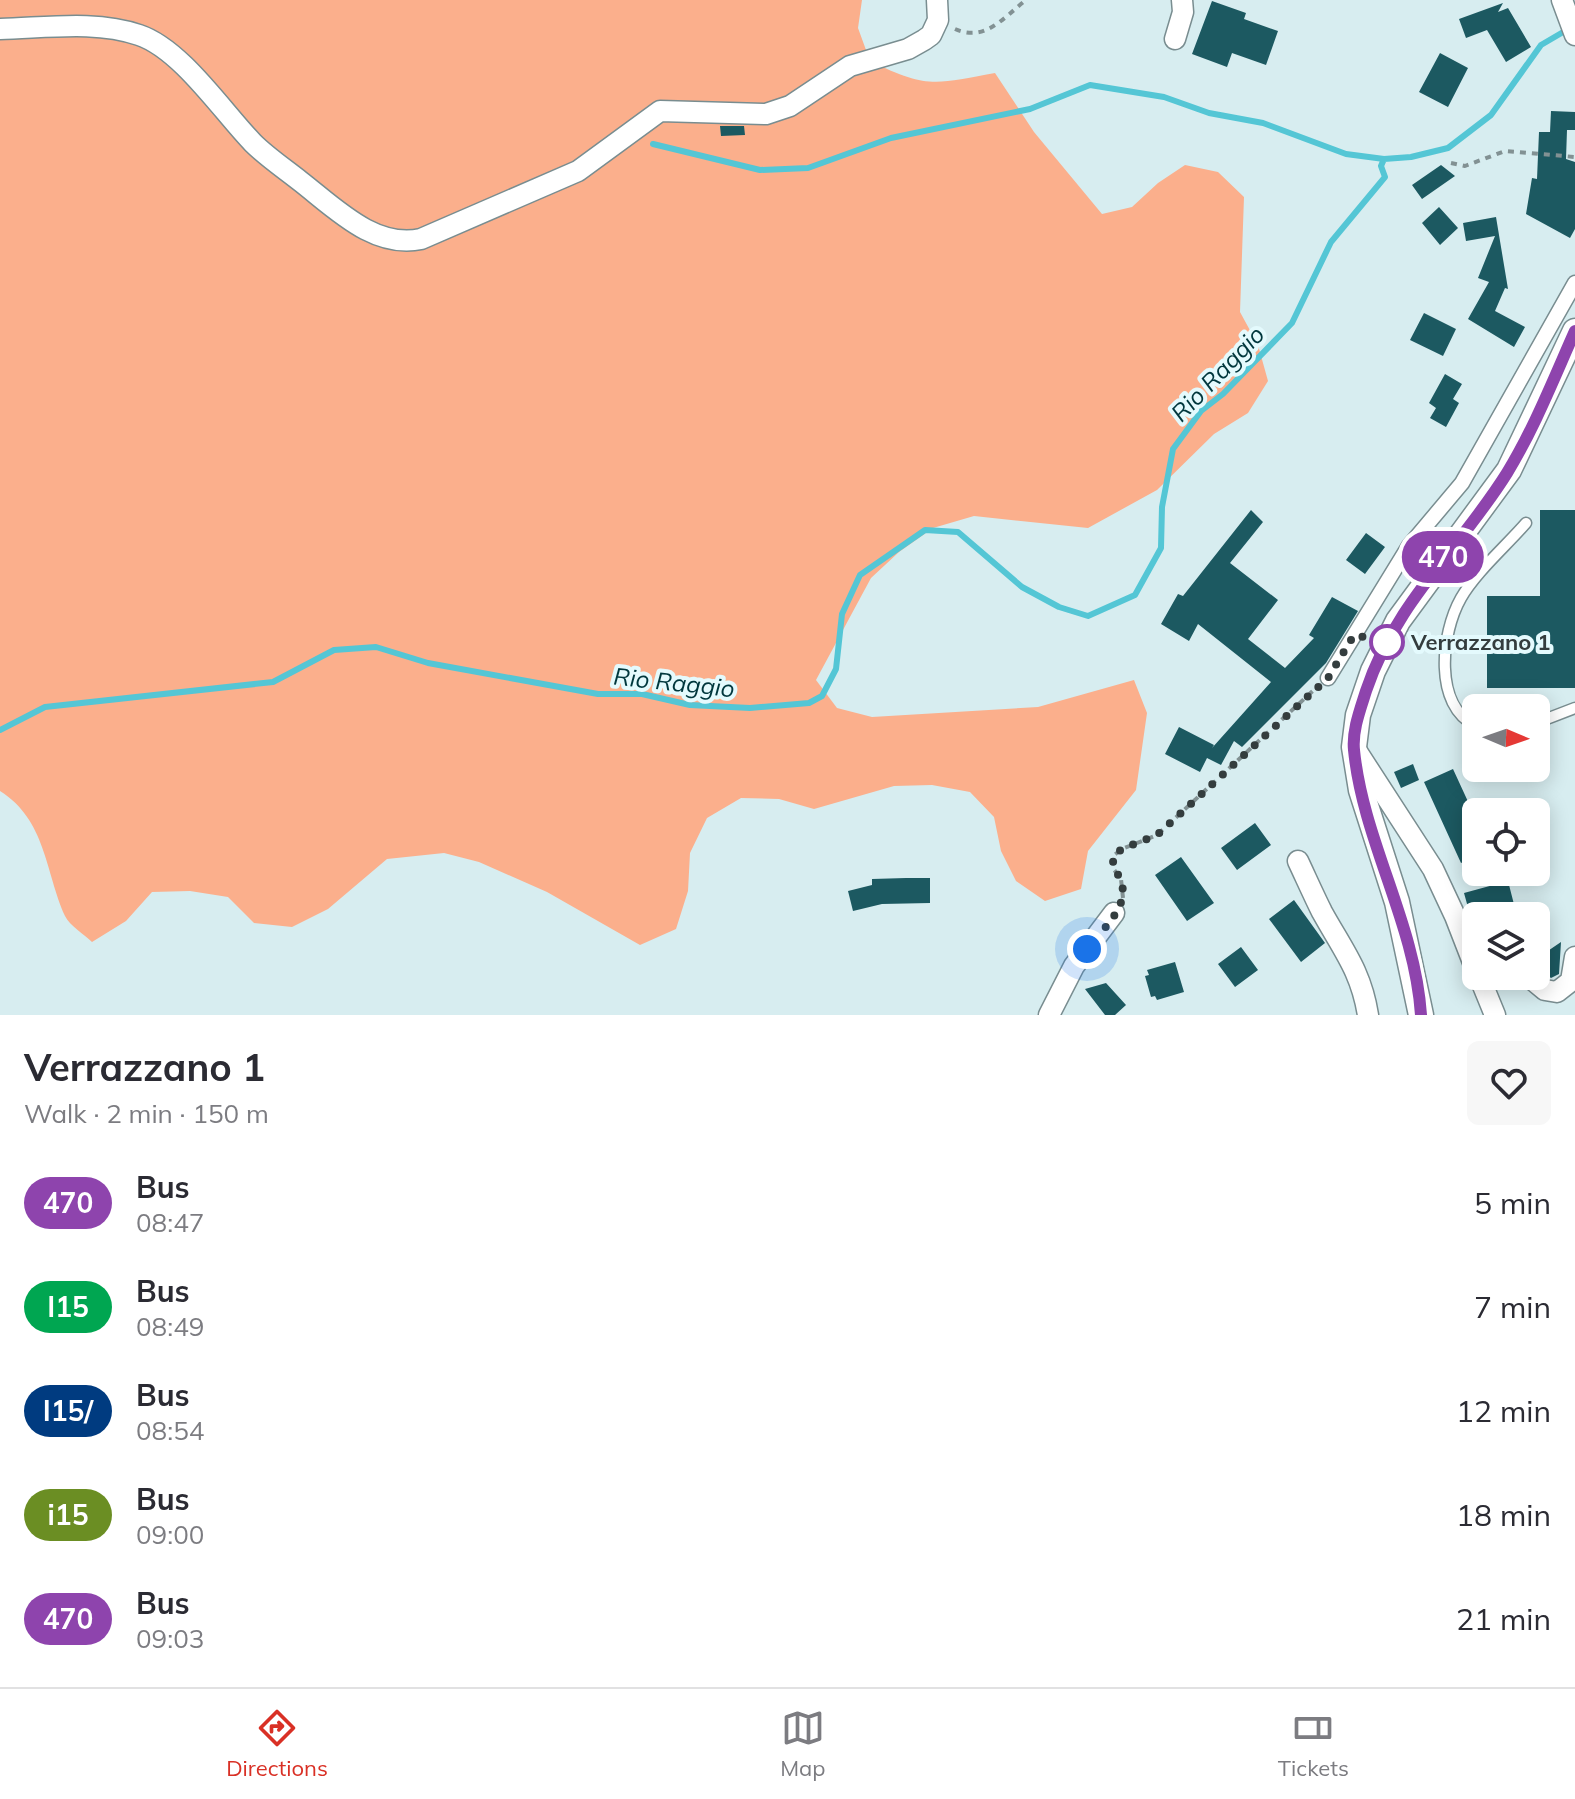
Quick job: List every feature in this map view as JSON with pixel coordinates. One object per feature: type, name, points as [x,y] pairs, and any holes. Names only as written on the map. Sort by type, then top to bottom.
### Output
[{"type":"street","points":[[0,29],[105,27],[141,35],[171,54],[256,146],[352,221],[372,233],[406,242],[421,239],[578,171],[660,111],[766,114],[790,106],[850,66],[908,49],[931,35],[938,20],[937,0]]},
{"type":"street","points":[[1175,39],[1183,12],[1182,0]]},
{"type":"street","points":[[1563,6],[1575,35]]},
{"type":"street","points":[[1328,678],[1409,546],[1462,483],[1575,283]]},
{"type":"street","points":[[1421,1015],[1397,902],[1361,790],[1354,747],[1358,715],[1373,671],[1398,621],[1509,470],[1575,331]]},
{"type":"street","points":[[1354,747],[1433,869],[1462,934]]},
{"type":"street","points":[[1298,861],[1323,913],[1350,954],[1361,981],[1368,1015]]},
{"type":"street","points":[[1049,1015],[1074,966],[1114,913]]},
{"type":"street","points":[[1455,916],[1462,922]]},
{"type":"street","points":[[1545,990],[1557,992],[1571,981],[1575,957]]},
{"type":"street","points":[[1485,990],[1495,1015]]},
{"type":"lane","points":[[1462,716],[1446,688],[1444,658],[1461,599],[1526,523]]},
{"type":"lane","points":[[1550,718],[1575,708]]},
{"type":"path","points":[[931,35],[954,29],[967,35],[984,34],[1026,0]]},
{"type":"path","points":[[1451,163],[1465,166],[1505,151],[1575,157]]},
{"type":"path","points":[[1114,913],[1123,903],[1124,890],[1112,867],[1113,856],[1122,849],[1157,835],[1328,678]]},
{"type":"shaded area","points":[[0,0],[862,0],[858,28],[870,61],[905,76],[931,82],[995,73],[1034,132],[1102,214],[1132,207],[1158,183],[1185,165],[1218,172],[1244,197],[1240,312],[1258,345],[1268,381],[1248,413],[1214,434],[1157,490],[1088,528],[974,516],[933,528],[899,552],[871,578],[816,680],[837,708],[872,717],[1038,707],[1134,680],[1147,713],[1136,790],[1088,851],[1081,889],[1045,901],[1016,881],[1001,851],[994,817],[970,792],[932,785],[894,786],[814,809],[779,799],[741,798],[707,818],[690,853],[688,891],[676,929],[640,945],[547,892],[479,862],[444,853],[387,859],[328,909],[292,927],[254,923],[228,897],[190,891],[152,892],[126,921],[92,942],[65,916],[36,831],[27,816],[0,791]]},
{"type":"building","points":[[1212,1],[1246,13],[1244,19],[1278,31],[1266,65],[1232,53],[1227,67],[1192,54]]},
{"type":"building","points":[[1503,3],[1498,12],[1508,8],[1531,47],[1506,62],[1487,30],[1466,38],[1459,19]]},
{"type":"building","points":[[1440,53],[1468,68],[1448,107],[1419,92]]},
{"type":"building","points":[[1551,111],[1575,112],[1575,130],[1567,130],[1566,159],[1575,162],[1575,229],[1570,238],[1526,214],[1532,178],[1537,179],[1539,132],[1550,132]]},
{"type":"building","points":[[720,126],[744,126],[745,135],[721,136]]},
{"type":"building","points":[[1441,165],[1455,176],[1422,199],[1412,185]]},
{"type":"building","points":[[1439,207],[1458,228],[1440,245],[1422,223]]},
{"type":"building","points":[[1496,217],[1508,289],[1505,288],[1495,311],[1525,327],[1514,347],[1468,319],[1489,282],[1478,278],[1495,236],[1466,241],[1463,223]]},
{"type":"building","points":[[1424,313],[1456,329],[1443,356],[1410,340]]},
{"type":"building","points":[[1445,374],[1462,384],[1453,399],[1459,403],[1446,427],[1430,418],[1436,408],[1429,403]]},
{"type":"building","points":[[1251,510],[1263,522],[1230,563],[1278,600],[1248,639],[1285,668],[1314,638],[1309,635],[1332,597],[1358,611],[1326,663],[1242,747],[1234,741],[1221,765],[1207,758],[1200,772],[1165,754],[1179,727],[1214,745],[1212,748],[1271,682],[1198,624],[1189,641],[1161,624],[1178,594],[1183,596]]},
{"type":"building","points":[[1540,510],[1575,510],[1575,688],[1487,688],[1487,596],[1540,596]]},
{"type":"building","points":[[1366,533],[1385,547],[1365,574],[1346,560]]},
{"type":"building","points":[[1413,764],[1419,780],[1401,788],[1394,772]]},
{"type":"building","points":[[1453,769],[1466,798],[1462,798],[1461,863],[1424,782]]},
{"type":"building","points":[[1255,823],[1271,845],[1237,870],[1221,848]]},
{"type":"building","points":[[1181,857],[1214,903],[1187,921],[1155,875]]},
{"type":"building","points":[[930,878],[930,903],[882,904],[853,911],[848,891],[872,885],[872,879]]},
{"type":"building","points":[[1490,886],[1509,886],[1513,902],[1466,902],[1464,893]]},
{"type":"building","points":[[1294,900],[1325,943],[1301,962],[1269,919]]},
{"type":"building","points":[[1561,942],[1559,974],[1551,978],[1550,977],[1550,949]]},
{"type":"building","points":[[1241,947],[1258,970],[1235,987],[1218,964]]},
{"type":"building","points":[[1175,962],[1184,992],[1157,1000],[1155,996],[1151,997],[1145,976],[1149,975],[1147,970]]},
{"type":"building","points":[[1106,983],[1126,1005],[1115,1015],[1105,1015],[1085,989]]},
{"type":"waterway","name":"Rio Raggio","points":[[0,730],[45,707],[273,682],[334,650],[376,647],[428,663],[598,694],[642,694],[690,705],[750,708],[809,703],[822,696],[836,669],[842,614],[860,575],[925,530],[958,532],[1022,587],[1059,607],[1088,616],[1135,595],[1161,548],[1162,507],[1173,449],[1201,411],[1223,394],[1292,323],[1331,242],[1385,177],[1381,166],[1384,159],[1411,157],[1448,148],[1491,115],[1541,45],[1570,28]]},
{"type":"waterway","points":[[653,144],[760,170],[808,168],[891,138],[1030,109],[1090,85],[1164,97],[1209,113],[1263,123],[1346,154],[1384,159]]},
{"type":"bus line","name":"470","points":[[1421,1015],[1397,902],[1361,790],[1354,747],[1358,715],[1373,671],[1398,621],[1437,563],[1491,498],[1509,470],[1575,331]]},
{"type":"place","name":"Verrazzano 1","points":[[1387,642]]},
{"type":"route","points":[[1087,949],[1123,903],[1124,890],[1121,879],[1112,867],[1113,856],[1122,849],[1157,835],[1328,678],[1354,635],[1387,642]]}]
